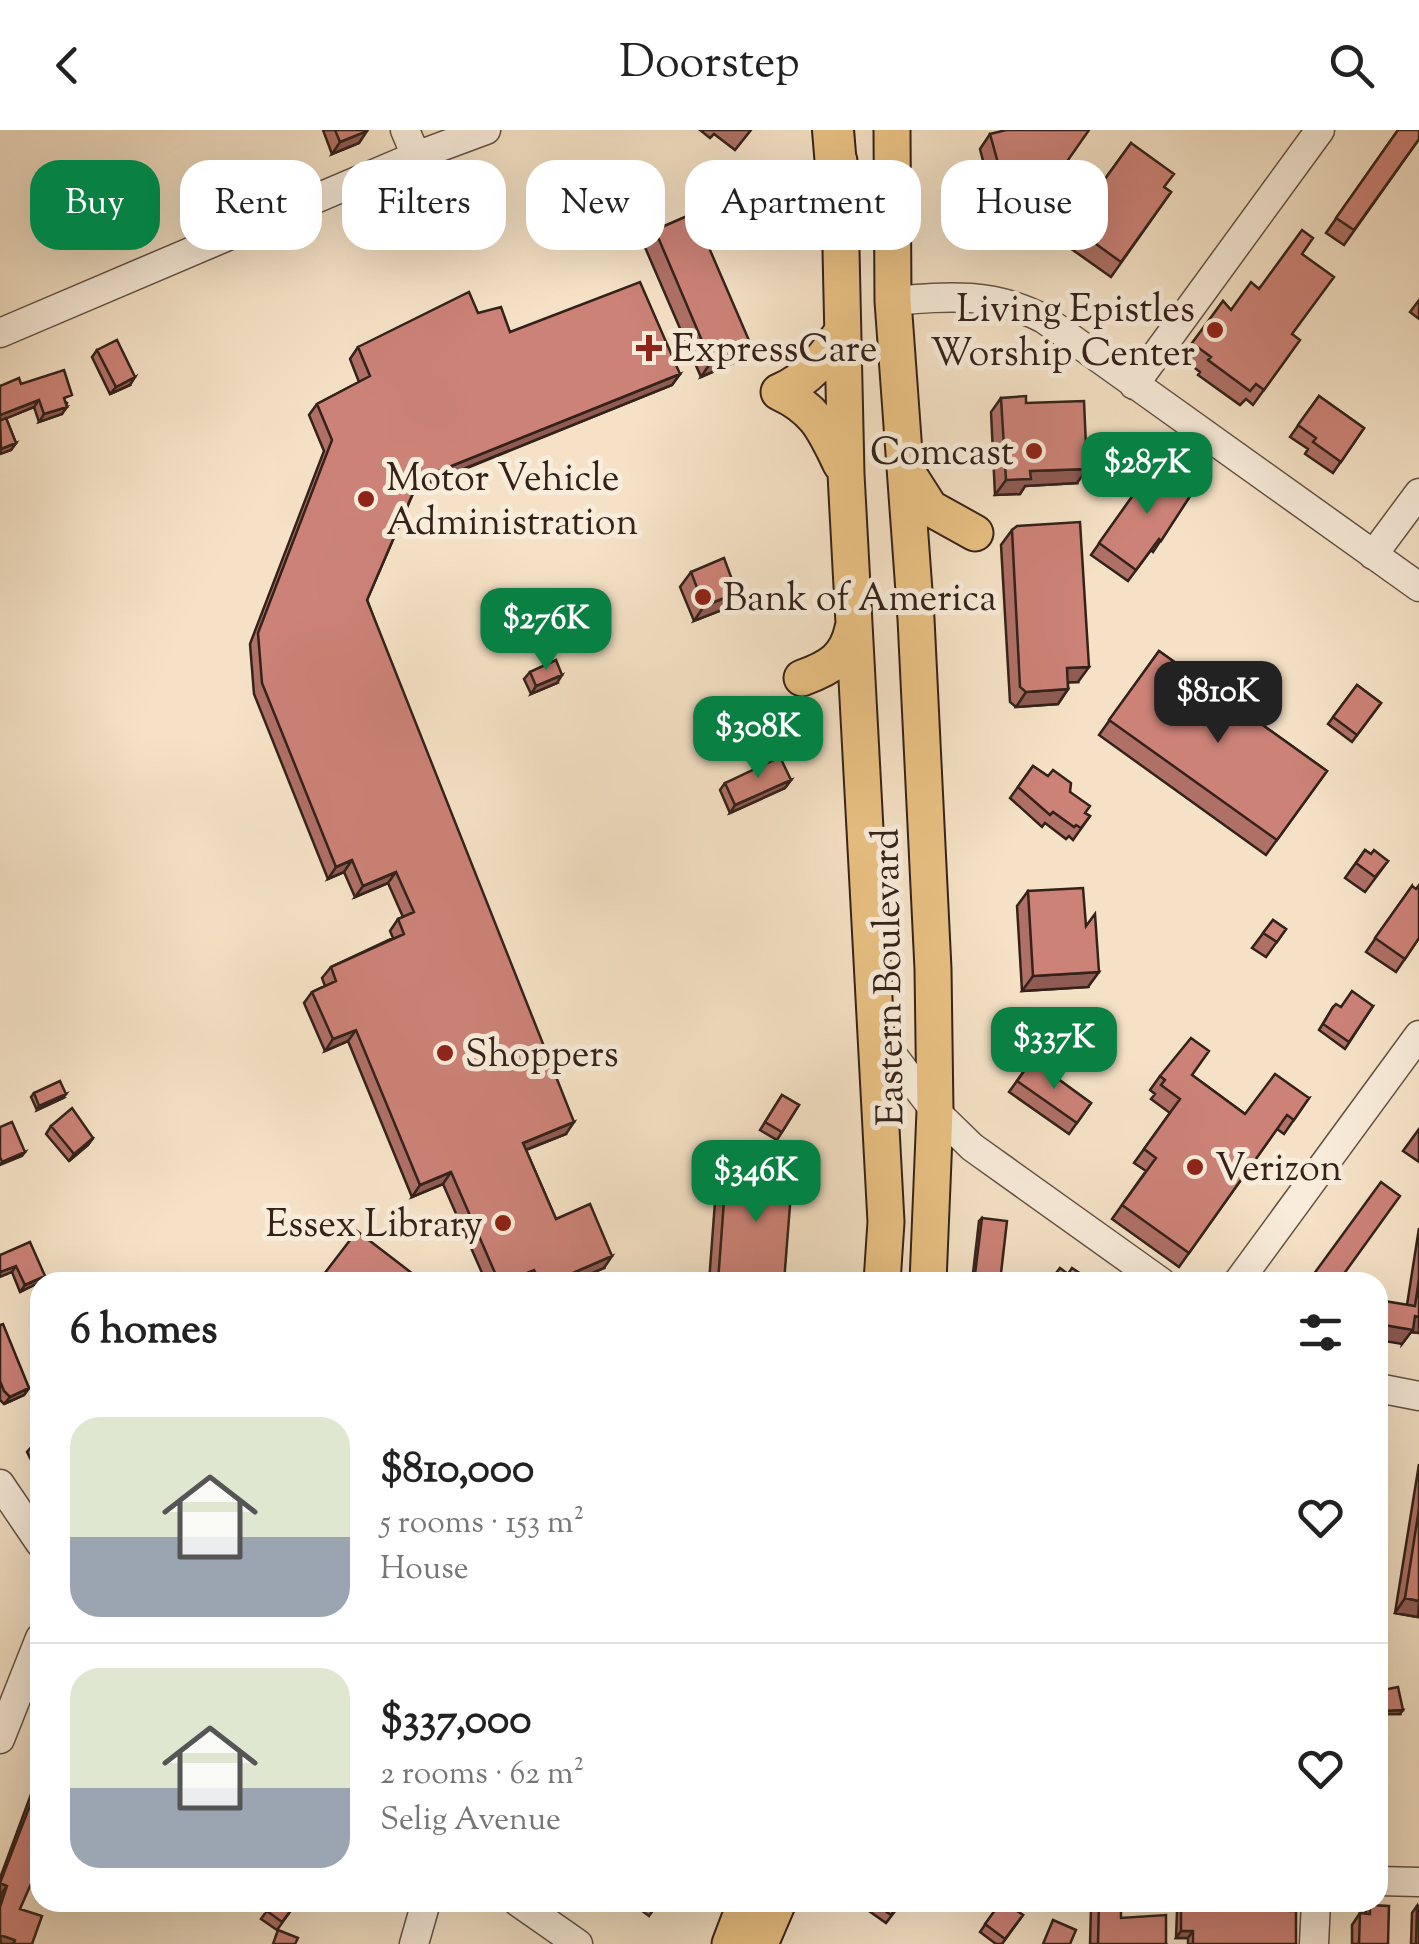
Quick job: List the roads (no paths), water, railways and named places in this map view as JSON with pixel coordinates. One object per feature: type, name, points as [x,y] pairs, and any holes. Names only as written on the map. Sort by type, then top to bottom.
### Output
[{"type":"highway","points":[[832,130],[835,160]]},
{"type":"main road","name":"Eastern Boulevard","points":[[840,160],[841,130]]},
{"type":"main road","name":"Eastern Boulevard","points":[[892,130],[893,301],[914,592],[933,969],[935,1110],[928,1272]]},
{"type":"main road","name":"Eastern Boulevard","points":[[840,250],[846,474],[886,1222],[883,1272]]},
{"type":"main road","points":[[842,332],[818,367],[779,392],[800,402],[820,421],[846,474]]},
{"type":"main road","points":[[904,466],[930,508],[975,533],[933,551],[923,564],[914,592]]},
{"type":"main road","points":[[802,678],[837,662],[849,646],[854,622]]},
{"type":"main road","points":[[730,1944],[742,1912]]},
{"type":"main road","points":[[760,1944],[774,1912]]},
{"type":"street","points":[[0,333],[411,143],[486,130]]},
{"type":"street","points":[[1134,384],[1320,130]]},
{"type":"street","points":[[893,301],[972,297],[1006,302],[1044,319],[1419,587]]},
{"type":"street","points":[[1374,555],[1419,493]]},
{"type":"street","points":[[875,1032],[935,1110],[972,1147],[1147,1272]]},
{"type":"street","points":[[1245,1272],[1419,1035]]},
{"type":"street","points":[[1388,1390],[1419,1396]]},
{"type":"street","points":[[0,1484],[30,1529]]},
{"type":"street","points":[[0,1739],[30,1663]]},
{"type":"street","points":[[1388,1881],[1419,1882]]},
{"type":"street","points":[[414,1944],[423,1912]]},
{"type":"street","points":[[532,1912],[578,1944]]},
{"type":"street","points":[[1314,1944],[1316,1912]]},
{"type":"place","name":"Living Epistles Worship Center","points":[[1215,330]]},
{"type":"place","name":"ExpressCare","points":[[649,348]]},
{"type":"place","name":"Comcast","points":[[1034,451]]},
{"type":"place","name":"Motor Vehicle Administration","points":[[366,499]]},
{"type":"place","name":"Bank of America","points":[[703,597]]},
{"type":"place","name":"Shoppers","points":[[445,1053]]},
{"type":"place","name":"Verizon","points":[[1195,1167]]},
{"type":"place","name":"Essex Library","points":[[503,1223]]}]
